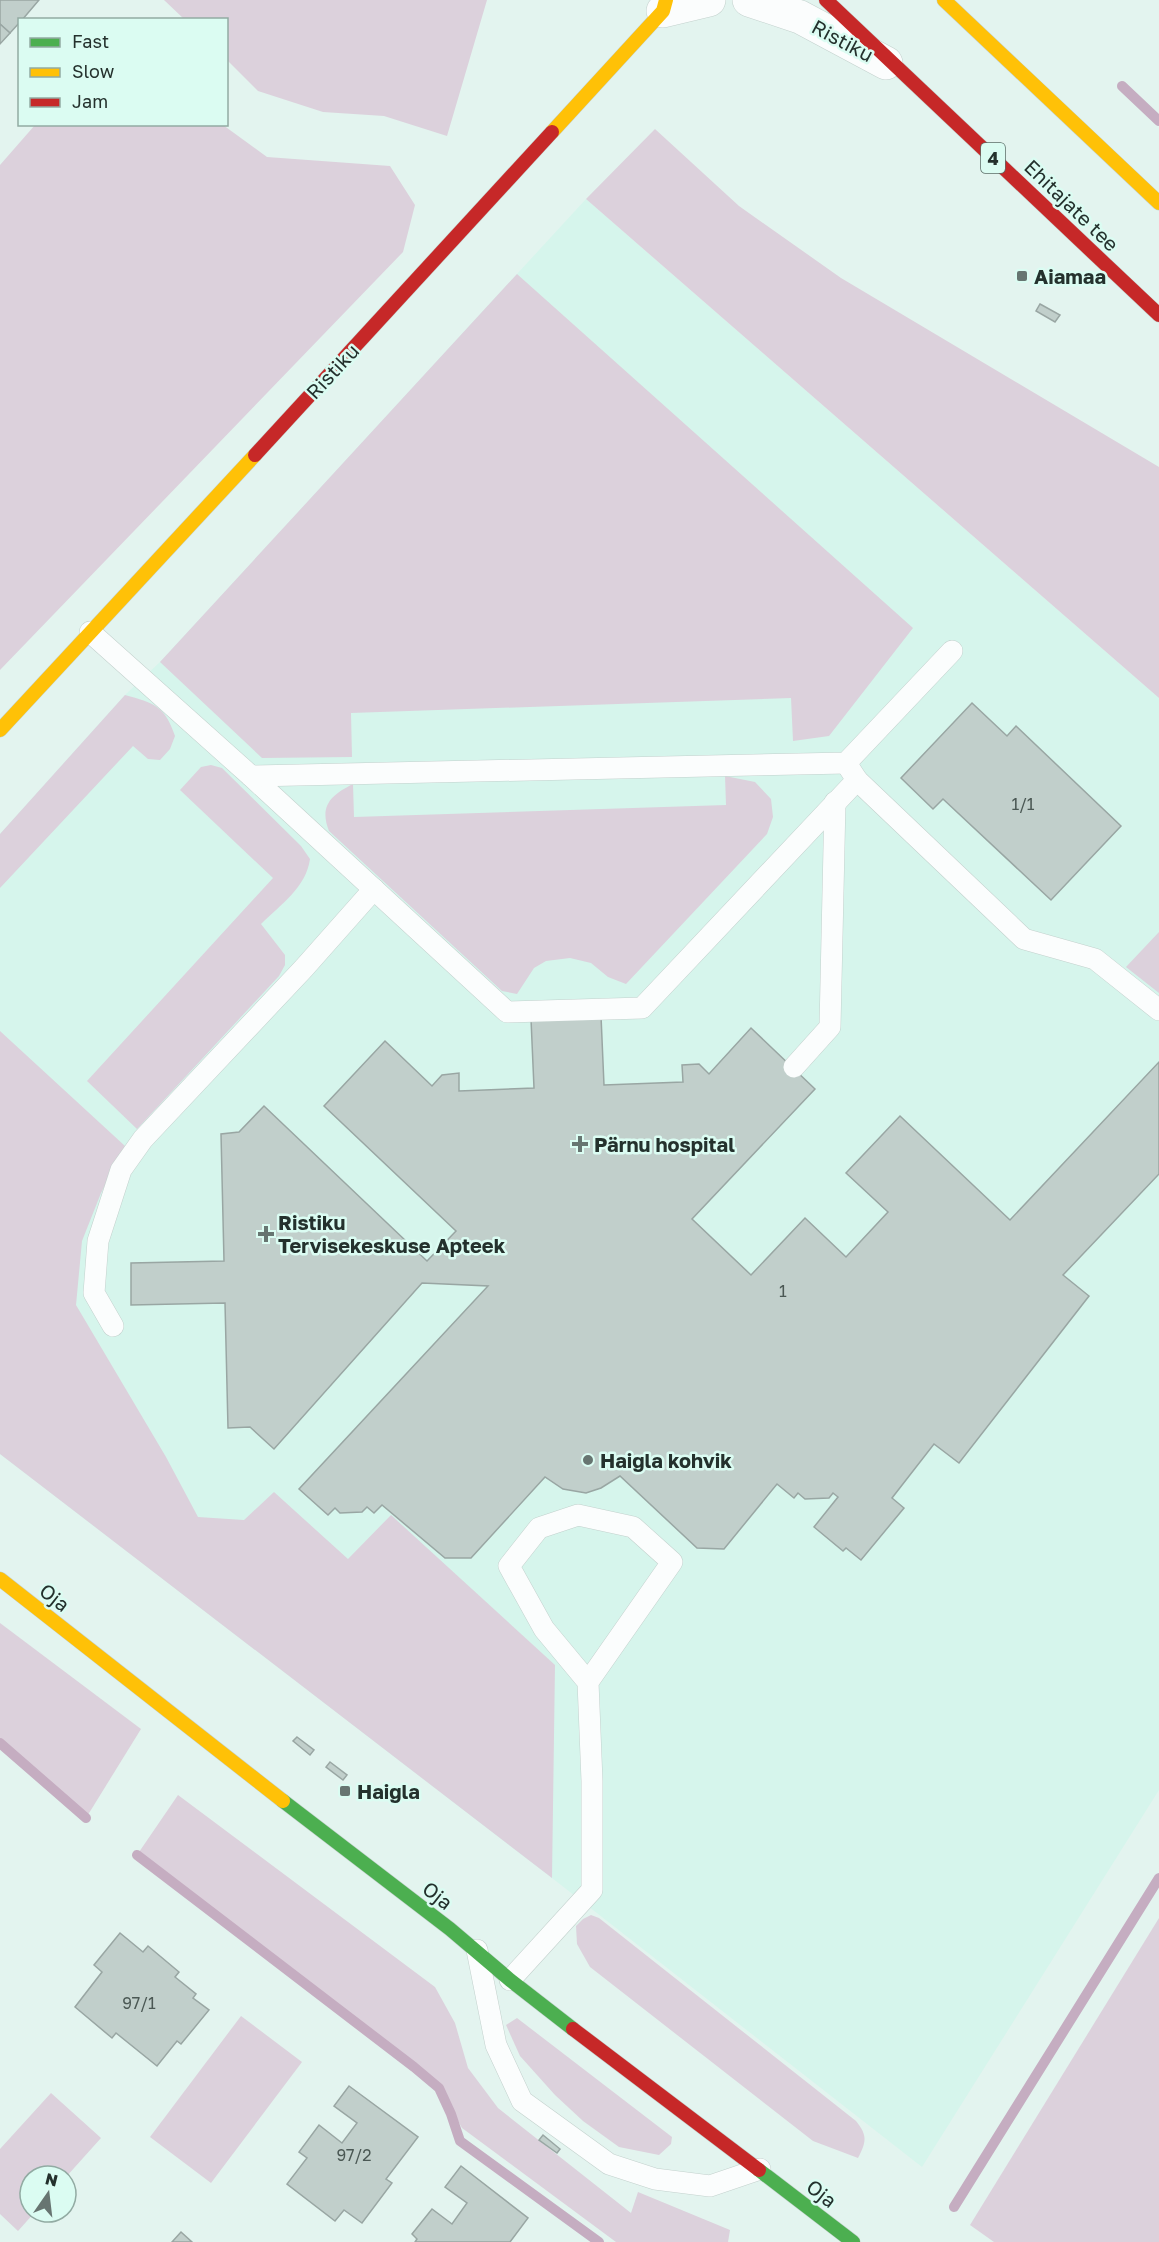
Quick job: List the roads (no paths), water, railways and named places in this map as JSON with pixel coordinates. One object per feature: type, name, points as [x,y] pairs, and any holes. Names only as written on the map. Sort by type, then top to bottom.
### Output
[{"type":"main road","name":"Ehitajate tee","points":[[826,0],[1159,315]]},
{"type":"main road","points":[[944,0],[1159,203]]},
{"type":"main road","name":"Ristiku","points":[[0,730],[471,220],[665,6]]},
{"type":"main road","name":"Oja","points":[[0,1579],[180,1722],[476,1950],[510,1980],[853,2242]]},
{"type":"street","name":"Ristiku","points":[[665,6],[710,0]]},
{"type":"street","name":"Ristiku","points":[[749,0],[800,17],[903,72]]},
{"type":"lane","points":[[90,632],[252,777],[507,1012],[642,1008],[835,802],[851,771],[952,651]]},
{"type":"lane","points":[[252,777],[851,771],[1024,939],[1095,959],[1159,1010]]},
{"type":"lane","points":[[794,1067],[830,1027],[835,802]]},
{"type":"lane","points":[[113,1326],[94,1293],[98,1241],[121,1170],[143,1139],[304,968],[374,889]]},
{"type":"lane","points":[[510,1980],[592,1890],[592,1781],[588,1682],[672,1562],[633,1527],[578,1515],[539,1528],[509,1566],[544,1629],[588,1682]]},
{"type":"lane","points":[[476,1950],[496,2045],[522,2101],[609,2164],[655,2179],[710,2186],[760,2169]]},
{"type":"waterway","points":[[1122,86],[1159,121]]},
{"type":"waterway","points":[[0,1743],[86,1818]]},
{"type":"waterway","points":[[137,1855],[414,2067],[439,2088],[460,2141],[599,2242]]},
{"type":"waterway","points":[[954,2207],[1159,1878]]},
{"type":"place","name":"Aiamaa","points":[[1022,276]]},
{"type":"place","name":"Pärnu hospital","points":[[580,1144]]},
{"type":"place","name":"Ristiku Tervisekeskuse Apteek","points":[[266,1234]]},
{"type":"place","name":"Haigla kohvik","points":[[588,1460]]},
{"type":"place","name":"Haigla","points":[[345,1791]]}]
